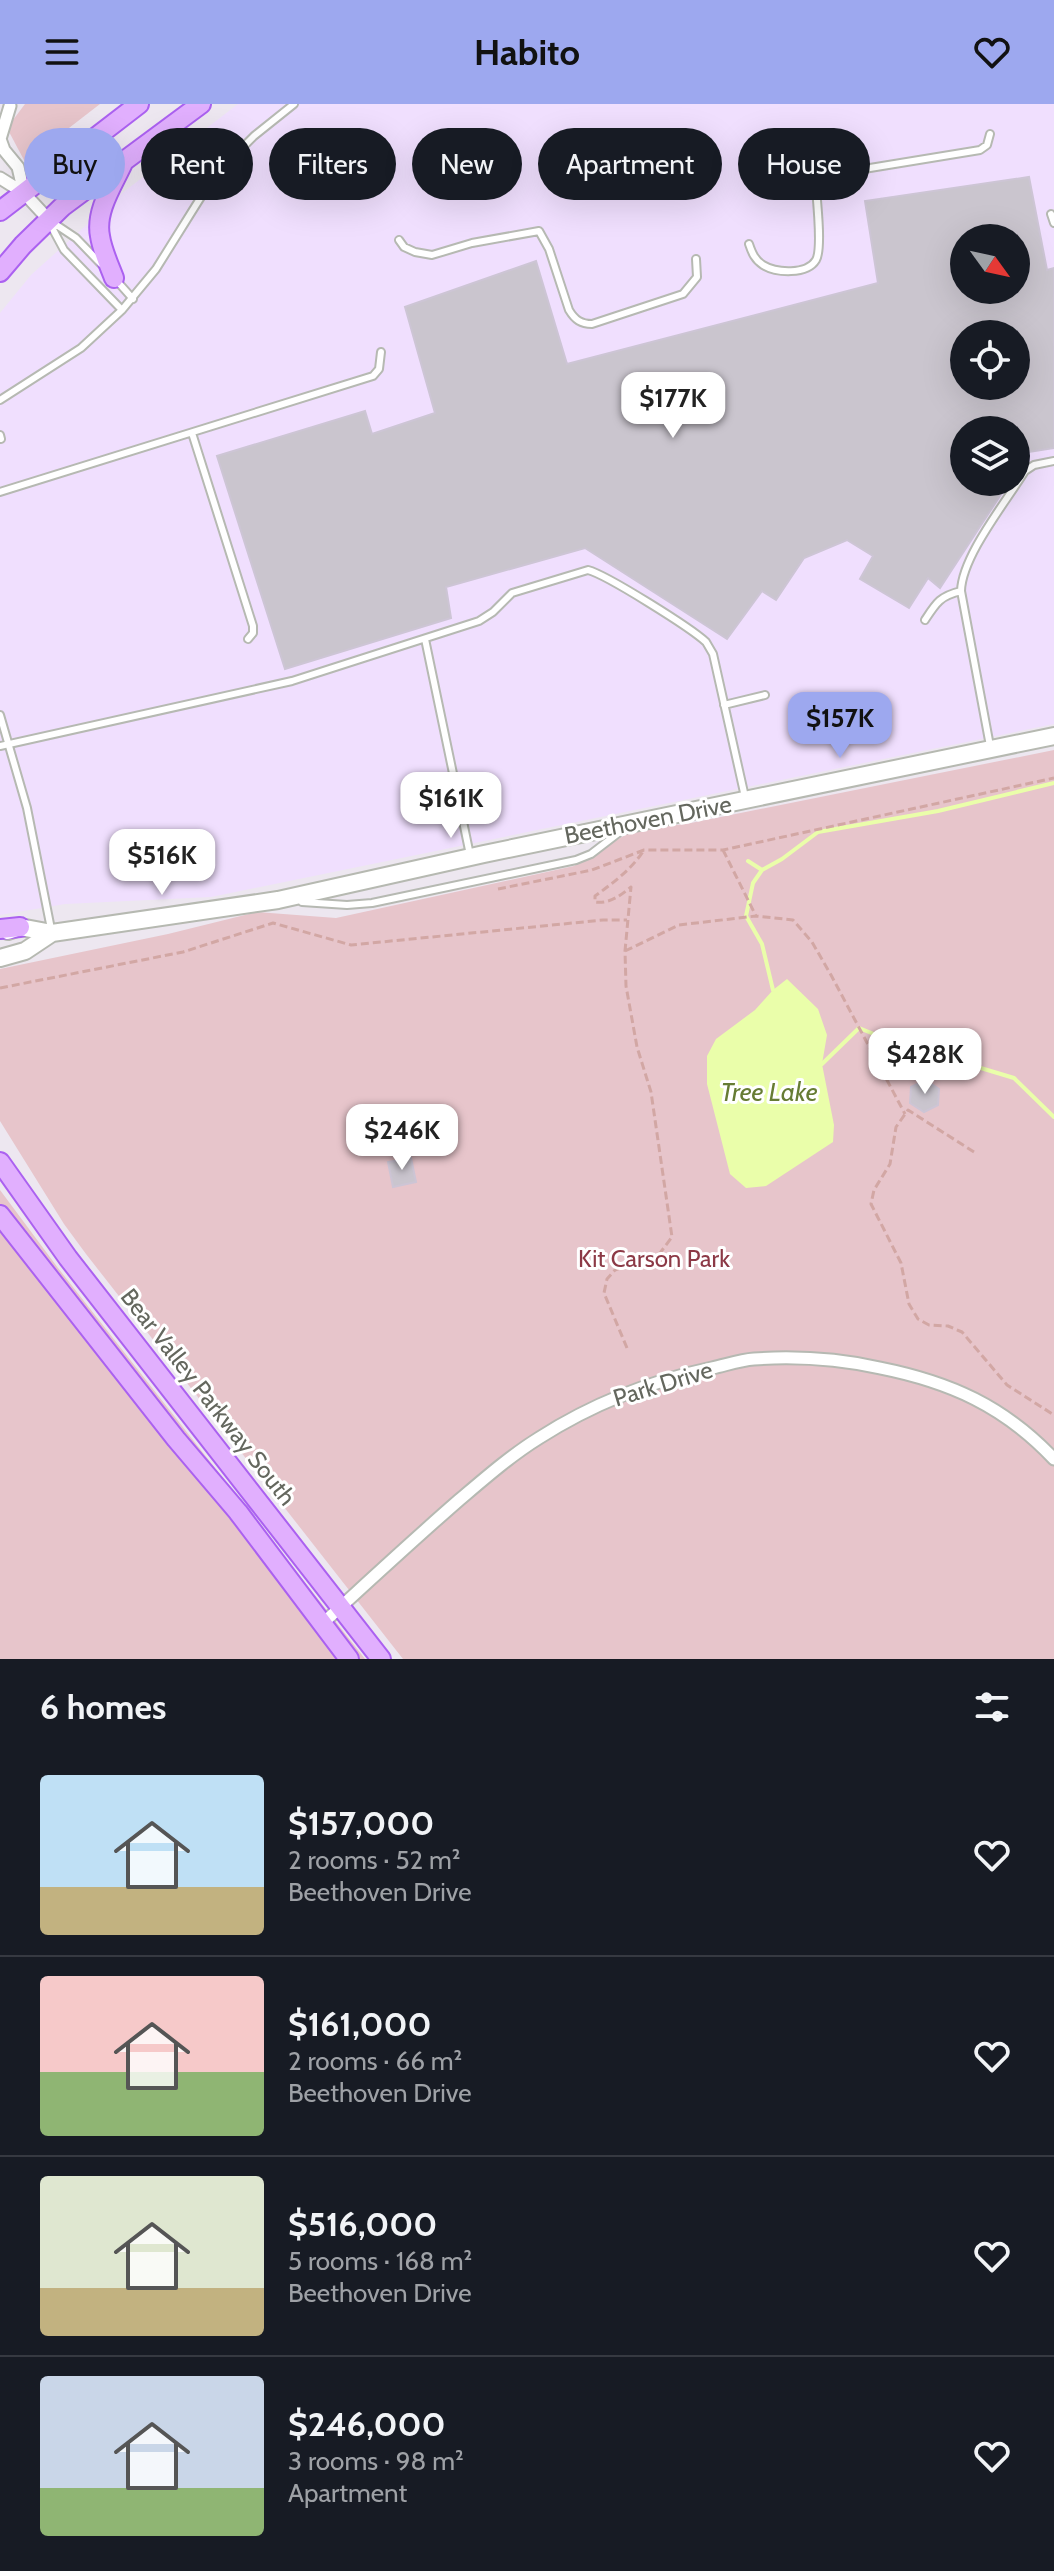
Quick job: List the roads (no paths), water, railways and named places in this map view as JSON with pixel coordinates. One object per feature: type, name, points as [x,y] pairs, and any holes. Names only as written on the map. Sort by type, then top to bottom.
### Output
[{"type":"main road","points":[[108,128],[139,104]]},
{"type":"main road","points":[[125,161],[201,104]]},
{"type":"main road","points":[[0,211],[24,193]]},
{"type":"main road","points":[[0,272],[72,200]]},
{"type":"main road","points":[[105,200],[99,227],[100,239],[114,278]]},
{"type":"main road","name":"Beethoven Drive","points":[[20,927],[52,933],[278,900],[1054,736]]},
{"type":"main road","points":[[0,931],[20,927]]},
{"type":"main road","name":"Beethoven Drive","points":[[0,958],[25,951],[52,933]]},
{"type":"main road","name":"Bear Valley Parkway South","points":[[0,1162],[68,1258],[381,1659]]},
{"type":"main road","name":"Bear Valley Parkway South","points":[[0,1215],[176,1439],[238,1512],[349,1659]]},
{"type":"street","points":[[7,107],[0,139],[4,150],[18,167],[24,193]]},
{"type":"street","points":[[0,178],[24,193]]},
{"type":"street","points":[[30,200],[49,220]]},
{"type":"street","name":"Park Drive","points":[[323,1623],[500,1465],[540,1437],[604,1402],[670,1377],[752,1359],[829,1359],[929,1379],[976,1399],[999,1413],[1054,1459]]},
{"type":"lane","points":[[0,400],[71,355],[133,299],[223,167],[254,136],[294,104]]},
{"type":"lane","points":[[749,244],[753,255],[763,265],[780,270],[804,269],[812,265],[819,253],[815,177],[980,150],[987,145],[990,134]]},
{"type":"lane","points":[[1051,214],[1054,223]]},
{"type":"lane","points":[[49,220],[76,238],[133,299]]},
{"type":"lane","points":[[49,220],[64,250],[122,310]]},
{"type":"lane","points":[[399,240],[404,247],[415,252],[432,255],[472,243],[539,231],[549,249],[569,310],[584,324],[683,294],[697,277],[696,259]]},
{"type":"lane","points":[[0,492],[373,376],[379,369],[381,352]]},
{"type":"lane","points":[[192,433],[253,626],[253,633],[248,639]]},
{"type":"lane","points":[[991,749],[961,582],[967,563],[1025,471],[1034,465],[1054,461]]},
{"type":"lane","points":[[0,746],[292,681],[486,618],[512,593],[588,570],[706,642],[713,654],[745,801]]},
{"type":"lane","points":[[925,620],[939,600],[947,594],[961,591]]},
{"type":"lane","points":[[425,639],[471,857]]},
{"type":"lane","points":[[724,705],[765,695]]},
{"type":"lane","points":[[0,715],[27,808],[52,933]]},
{"type":"lane","points":[[278,900],[347,905],[372,903],[576,860],[591,854],[633,823]]},
{"type":"water","name":"Tree Lake","points":[[787,979],[818,1009],[827,1035],[822,1064],[834,1125],[833,1142],[766,1186],[746,1188],[730,1174],[707,1084],[707,1056],[716,1039],[755,1010]]},
{"type":"waterway","points":[[773,990],[762,944],[746,916],[753,883],[762,870],[818,832],[938,811],[1054,783]]},
{"type":"waterway","points":[[748,861],[762,870]]},
{"type":"waterway","points":[[822,1064],[859,1028],[891,1041],[1014,1078],[1054,1117]]},
{"type":"park label","name":"Kit Carson Park","points":[[654,1259]]}]
